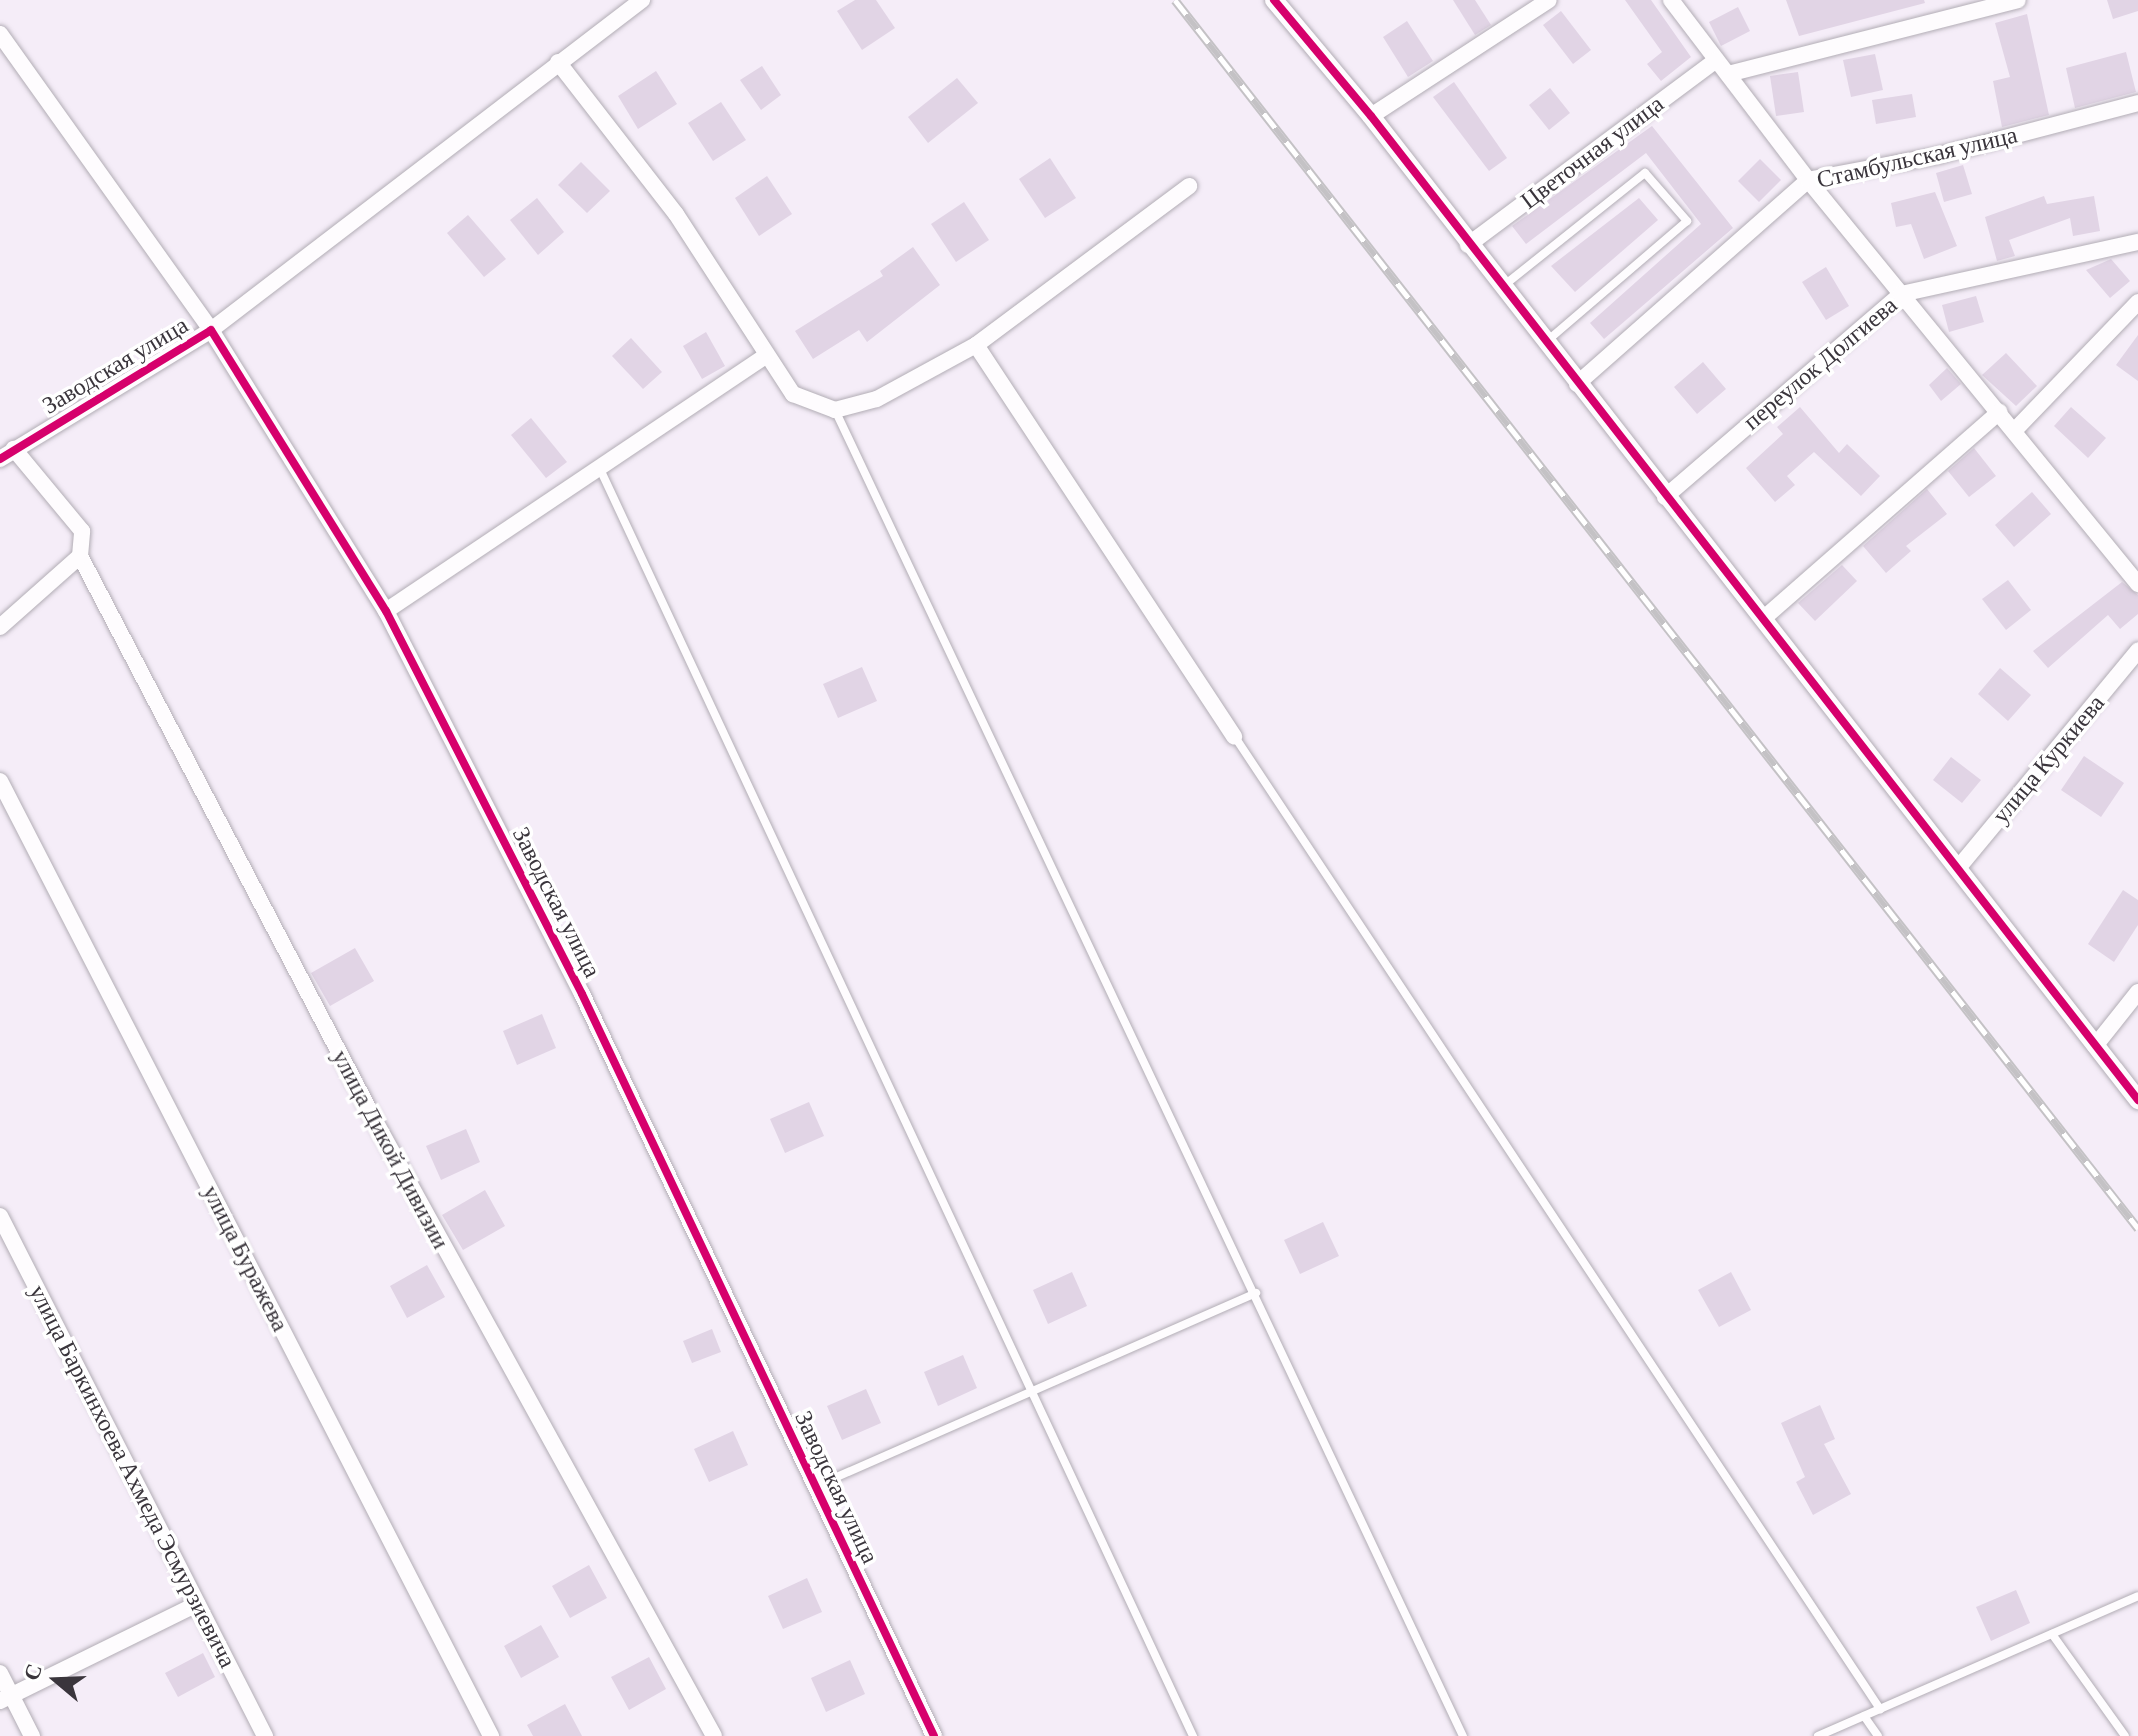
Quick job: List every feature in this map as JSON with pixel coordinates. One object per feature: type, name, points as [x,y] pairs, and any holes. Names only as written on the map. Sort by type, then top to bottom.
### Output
[{"type":"street","points":[[0,34],[211,330],[642,0]]},
{"type":"street","points":[[1274,0],[1371,116],[1468,245],[1764,618],[2138,1100]]},
{"type":"street","points":[[1371,116],[1549,0]]},
{"type":"street","points":[[1671,0],[1808,180],[2138,584]]},
{"type":"street","points":[[1728,74],[2018,0]]},
{"type":"street","name":"Цветочная улица","points":[[1468,245],[1716,60]]},
{"type":"street","points":[[558,62],[676,214],[793,394],[835,410],[877,399],[976,345],[1189,186]]},
{"type":"street","name":"Стамбульская улица","points":[[1577,384],[1808,180],[1940,155],[2138,103]]},
{"type":"street","name":"переулок Долгиева","points":[[1665,497],[1901,294],[2138,242]]},
{"type":"street","points":[[2014,431],[2138,302]]},
{"type":"street","name":"Заводская улица","points":[[7,454],[211,330],[386,611],[582,994],[934,1736]]},
{"type":"street","points":[[976,345],[1234,737]]},
{"type":"street","points":[[386,611],[766,356]]},
{"type":"street","points":[[1764,618],[1999,412]]},
{"type":"street","name":"улица Дикой Дивизии","points":[[7,454],[82,531],[80,556],[374,1119],[714,1736]]},
{"type":"street","points":[[0,627],[80,556]]},
{"type":"street","name":"улица Куркиева","points":[[1959,867],[2138,651]]},
{"type":"street","name":"улица Буражева","points":[[0,781],[491,1736]]},
{"type":"street","points":[[2095,1046],[2138,992]]},
{"type":"street","name":"улица Баркинхоева Ахмеда Эсмурзиевича","points":[[0,1216],[265,1736]]},
{"type":"street","points":[[6,1698],[197,1604]]},
{"type":"street","points":[[0,1673],[6,1698],[32,1736]]},
{"type":"lane","points":[[1501,287],[1645,173],[1687,221],[1545,343]]},
{"type":"lane","points":[[835,410],[1256,1293],[1463,1736]]},
{"type":"lane","points":[[600,469],[1193,1736]]},
{"type":"lane","points":[[1234,737],[1880,1709]]},
{"type":"lane","points":[[814,1487],[1256,1293]]},
{"type":"lane","points":[[1818,1736],[2138,1596]]},
{"type":"lane","points":[[2052,1634],[2125,1736]]},
{"type":"lane","points":[[1864,1716],[1878,1736]]},
{"type":"building","points":[[855,0],[876,0],[895,28],[862,50],[837,11]]},
{"type":"building","points":[[1453,0],[1475,0],[1491,25],[1475,35]]},
{"type":"building","points":[[1625,0],[1651,0],[1691,57],[1661,81],[1647,64],[1662,52]]},
{"type":"building","points":[[1786,0],[1924,0],[1925,3],[1799,36]]},
{"type":"building","points":[[2107,0],[2138,0],[2138,11],[2113,19]]},
{"type":"building","points":[[1738,7],[1750,31],[1721,46],[1709,22]]},
{"type":"building","points":[[1561,11],[1591,50],[1573,64],[1543,25]]},
{"type":"building","points":[[2027,14],[2049,115],[2002,127],[1993,81],[2010,77],[1995,23]]},
{"type":"building","points":[[1407,21],[1433,61],[1408,77],[1383,37]]},
{"type":"building","points":[[2126,52],[2136,92],[2075,108],[2066,68]]},
{"type":"building","points":[[1875,54],[1883,90],[1851,97],[1843,60]]},
{"type":"building","points":[[762,66],[781,95],[761,110],[740,80]]},
{"type":"building","points":[[656,71],[677,104],[638,129],[618,96]]},
{"type":"building","points":[[1798,72],[1804,112],[1776,116],[1770,76]]},
{"type":"building","points":[[957,78],[978,103],[928,143],[908,117]]},
{"type":"building","points":[[1454,82],[1507,158],[1489,171],[1433,97]]},
{"type":"building","points":[[1550,88],[1570,113],[1549,130],[1529,105]]},
{"type":"building","points":[[1912,94],[1916,117],[1876,124],[1872,100]]},
{"type":"building","points":[[721,102],[746,140],[713,161],[688,123]]},
{"type":"building","points":[[1652,126],[1733,228],[1604,339],[1590,323],[1701,224],[1646,153],[1526,244],[1512,226]]},
{"type":"building","points":[[1050,158],[1076,198],[1045,218],[1019,179]]},
{"type":"building","points":[[1760,159],[1781,180],[1759,202],[1738,181]]},
{"type":"building","points":[[581,162],[610,191],[587,213],[558,185]]},
{"type":"building","points":[[1963,165],[1972,194],[1944,202],[1936,173]]},
{"type":"building","points":[[767,176],[792,214],[759,236],[735,198]]},
{"type":"building","points":[[1935,192],[1957,246],[1924,259],[1911,224],[1896,227],[1891,203]]},
{"type":"building","points":[[2044,196],[2047,204],[2094,196],[2100,231],[2073,236],[2070,218],[2009,240],[2015,256],[1997,261],[1985,217]]},
{"type":"building","points":[[537,198],[564,232],[538,255],[510,220]]},
{"type":"building","points":[[1639,198],[1658,220],[1575,292],[1551,266]]},
{"type":"building","points":[[964,202],[989,240],[956,262],[931,224]]},
{"type":"building","points":[[468,215],[506,259],[484,277],[447,233]]},
{"type":"building","points":[[913,247],[940,285],[867,342],[859,330],[813,359],[795,331],[883,276],[880,271]]},
{"type":"building","points":[[2111,259],[2130,281],[2110,298],[2086,270]]},
{"type":"building","points":[[1826,267],[1849,306],[1826,320],[1802,282]]},
{"type":"building","points":[[1976,296],[1984,322],[1949,332],[1942,305]]},
{"type":"building","points":[[706,332],[725,366],[702,379],[683,346]]},
{"type":"building","points":[[2138,335],[2138,381],[2116,365]]},
{"type":"building","points":[[631,338],[662,372],[643,389],[612,356]]},
{"type":"building","points":[[2006,353],[2037,386],[2016,406],[1982,375]]},
{"type":"building","points":[[1703,362],[1726,389],[1697,414],[1674,387]]},
{"type":"building","points":[[1947,368],[1961,384],[1941,401],[1929,385]]},
{"type":"building","points":[[1800,407],[1839,453],[1847,444],[1880,476],[1861,496],[1814,452],[1787,476],[1795,485],[1775,502],[1746,468],[1783,434],[1777,427]]},
{"type":"building","points":[[2071,407],[2106,438],[2088,458],[2054,426]]},
{"type":"building","points":[[531,418],[567,462],[546,478],[511,435]]},
{"type":"building","points":[[1974,448],[1996,476],[1969,497],[1948,471]]},
{"type":"building","points":[[1927,489],[1947,514],[1906,546],[1911,551],[1886,573],[1863,546]]},
{"type":"building","points":[[2032,492],[2051,514],[2014,547],[1995,525]]},
{"type":"building","points":[[1842,565],[1857,581],[1815,621],[1798,603]]},
{"type":"building","points":[[2008,580],[2031,610],[2006,630],[1982,599]]},
{"type":"building","points":[[2122,582],[2138,595],[2138,614],[2120,629],[2108,615],[2048,668],[2033,651]]},
{"type":"building","points":[[862,667],[877,701],[838,718],[823,684]]},
{"type":"building","points":[[2000,668],[2031,695],[2008,721],[1978,694]]},
{"type":"building","points":[[2084,756],[2124,783],[2101,817],[2061,790]]},
{"type":"building","points":[[1951,757],[1981,780],[1962,803],[1933,780]]},
{"type":"building","points":[[2123,890],[2138,900],[2138,925],[2114,962],[2088,944]]},
{"type":"building","points":[[355,948],[374,981],[330,1006],[311,973]]},
{"type":"building","points":[[542,1014],[556,1048],[517,1065],[503,1031]]},
{"type":"building","points":[[809,1102],[824,1136],[785,1153],[770,1119]]},
{"type":"building","points":[[466,1129],[480,1162],[441,1180],[426,1146]]},
{"type":"building","points":[[485,1190],[505,1226],[463,1250],[442,1215]]},
{"type":"building","points":[[1323,1222],[1339,1256],[1300,1274],[1284,1240]]},
{"type":"building","points":[[427,1265],[445,1297],[407,1318],[390,1286]]},
{"type":"building","points":[[1072,1272],[1087,1306],[1048,1324],[1033,1290]]},
{"type":"building","points":[[1731,1272],[1751,1310],[1719,1327],[1698,1290]]},
{"type":"building","points":[[712,1329],[721,1352],[692,1363],[683,1341]]},
{"type":"building","points":[[963,1355],[977,1388],[938,1406],[924,1372]]},
{"type":"building","points":[[866,1389],[881,1423],[842,1440],[827,1406]]},
{"type":"building","points":[[1820,1405],[1835,1439],[1824,1444],[1851,1494],[1813,1515],[1796,1482],[1805,1477],[1781,1423]]},
{"type":"building","points":[[733,1431],[748,1465],[709,1482],[694,1449]]},
{"type":"building","points":[[589,1565],[607,1598],[570,1618],[552,1586]]},
{"type":"building","points":[[807,1578],[822,1612],[783,1629],[768,1596]]},
{"type":"building","points":[[2016,1590],[2030,1623],[1991,1641],[1976,1607]]},
{"type":"building","points":[[541,1625],[559,1657],[521,1678],[504,1646]]},
{"type":"building","points":[[203,1653],[215,1677],[178,1697],[165,1673]]},
{"type":"building","points":[[649,1657],[666,1689],[629,1710],[611,1677]]},
{"type":"building","points":[[850,1660],[865,1694],[826,1712],[811,1678]]},
{"type":"building","points":[[565,1704],[582,1736],[533,1736],[527,1725]]},
{"type":"railway","points":[[1175,0],[2138,1228]]},
{"type":"cycle path","points":[[1274,0],[1371,116],[2138,1100]]},
{"type":"cycle path","points":[[0,459],[211,330],[386,611],[582,994],[934,1736]]}]
